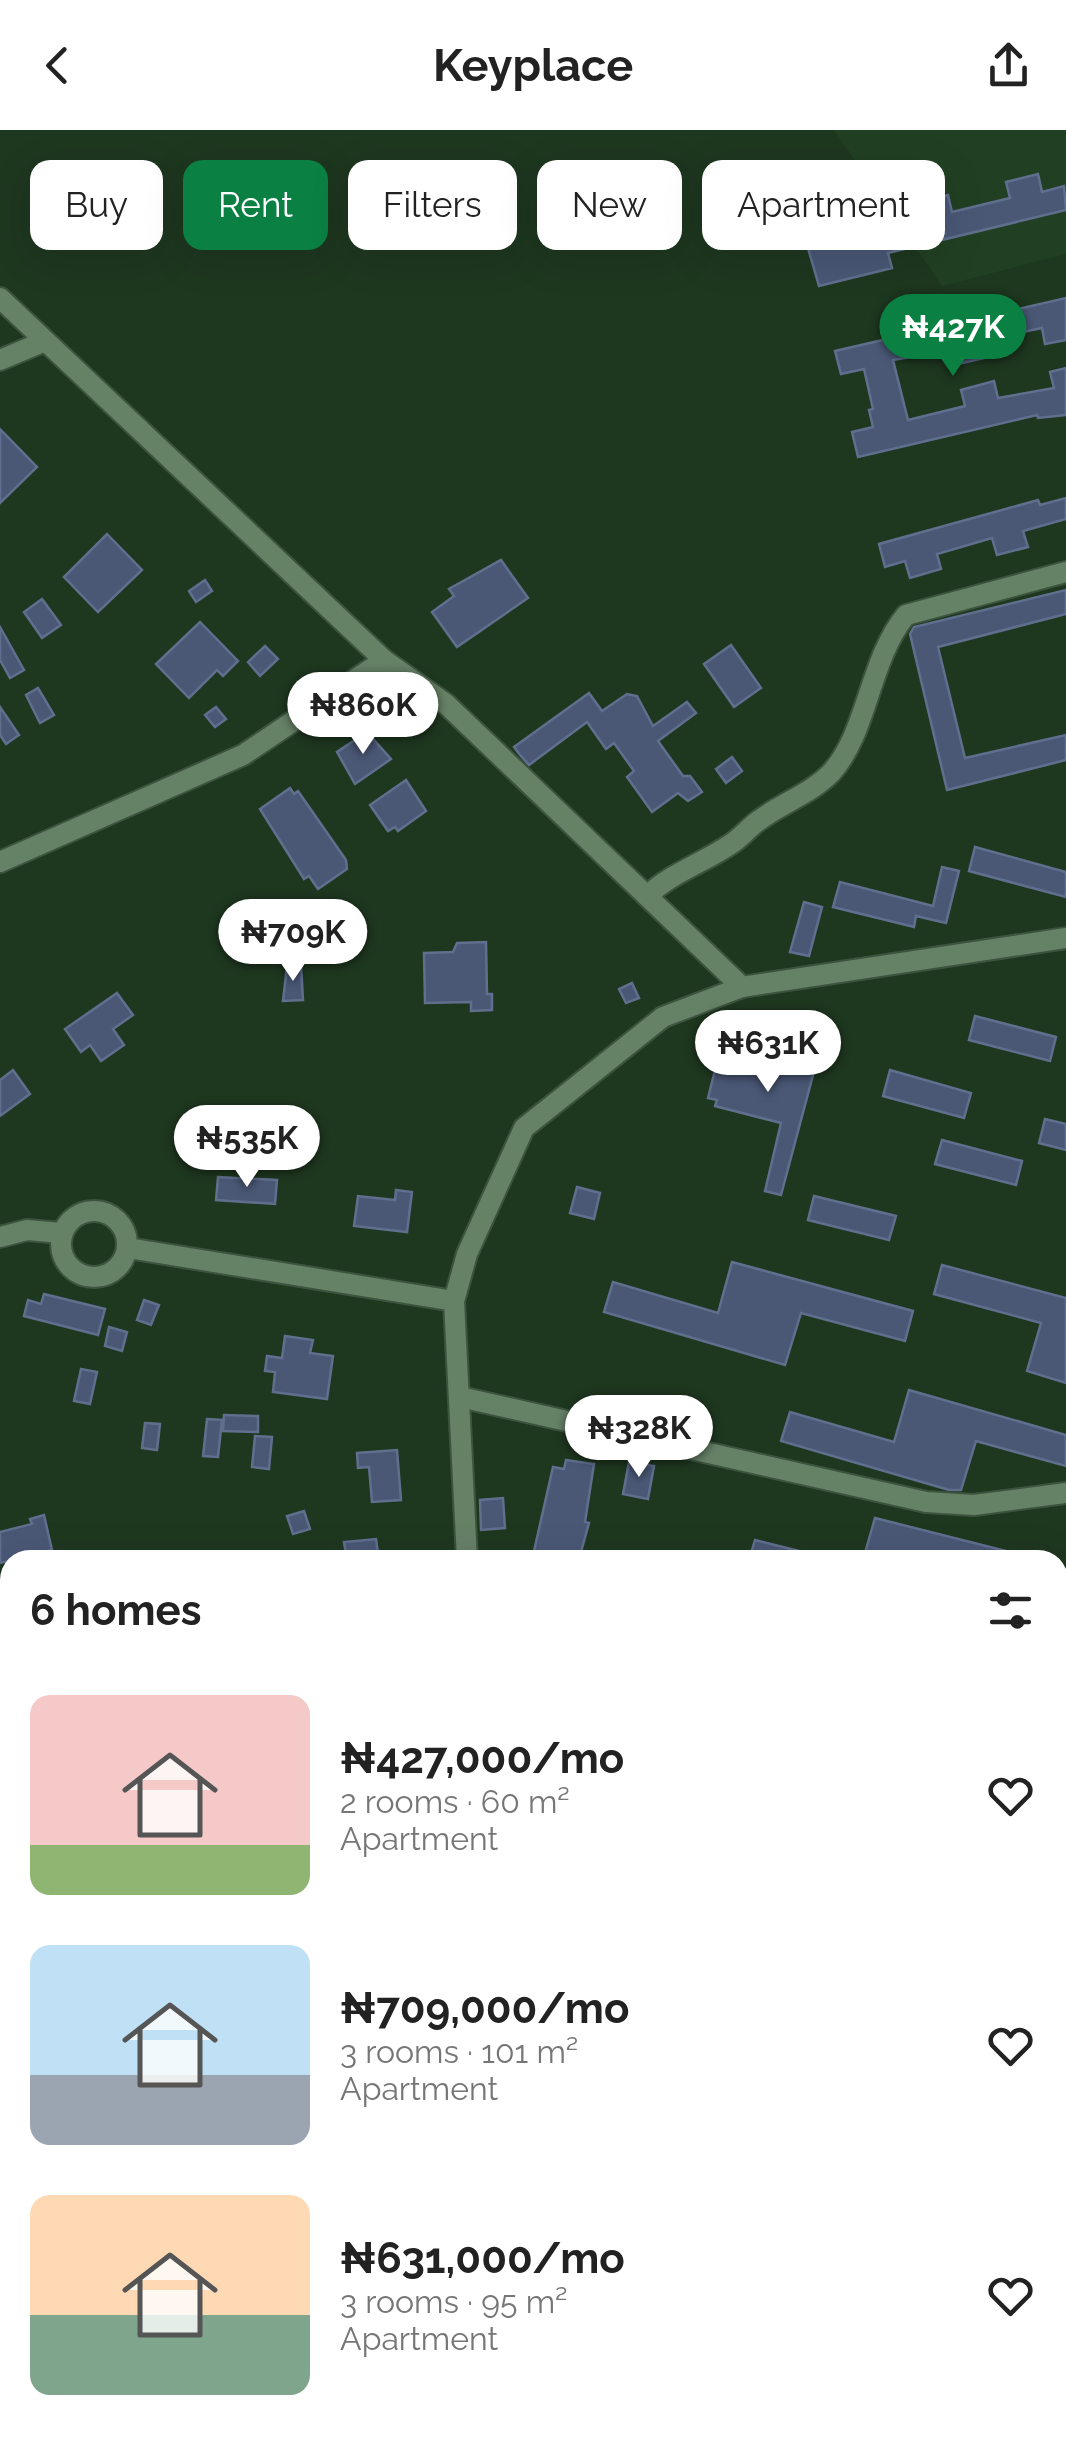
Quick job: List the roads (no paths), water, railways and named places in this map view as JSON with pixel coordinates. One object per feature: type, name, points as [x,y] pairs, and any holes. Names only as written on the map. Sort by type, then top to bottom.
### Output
[{"type":"lane","points":[[0,298],[384,660],[446,704],[742,987]]},
{"type":"lane","points":[[0,360],[45,341]]},
{"type":"lane","points":[[647,896],[671,874],[732,844],[761,819],[814,789],[834,769],[868,698],[890,635],[906,614],[1066,572]]},
{"type":"lane","points":[[0,862],[243,755],[384,660]]},
{"type":"lane","points":[[467,1550],[454,1301],[467,1254],[524,1128],[663,1017],[742,987],[1066,938]]},
{"type":"lane","points":[[92,1209],[111,1214],[125,1228],[128,1248],[120,1266],[104,1276],[86,1277],[70,1268],[60,1252],[61,1233],[73,1216],[92,1209]]},
{"type":"lane","points":[[0,1237],[27,1230],[61,1233]]},
{"type":"lane","points":[[128,1248],[454,1301]]},
{"type":"lane","points":[[460,1397],[926,1502],[974,1505],[1066,1493]]}]
